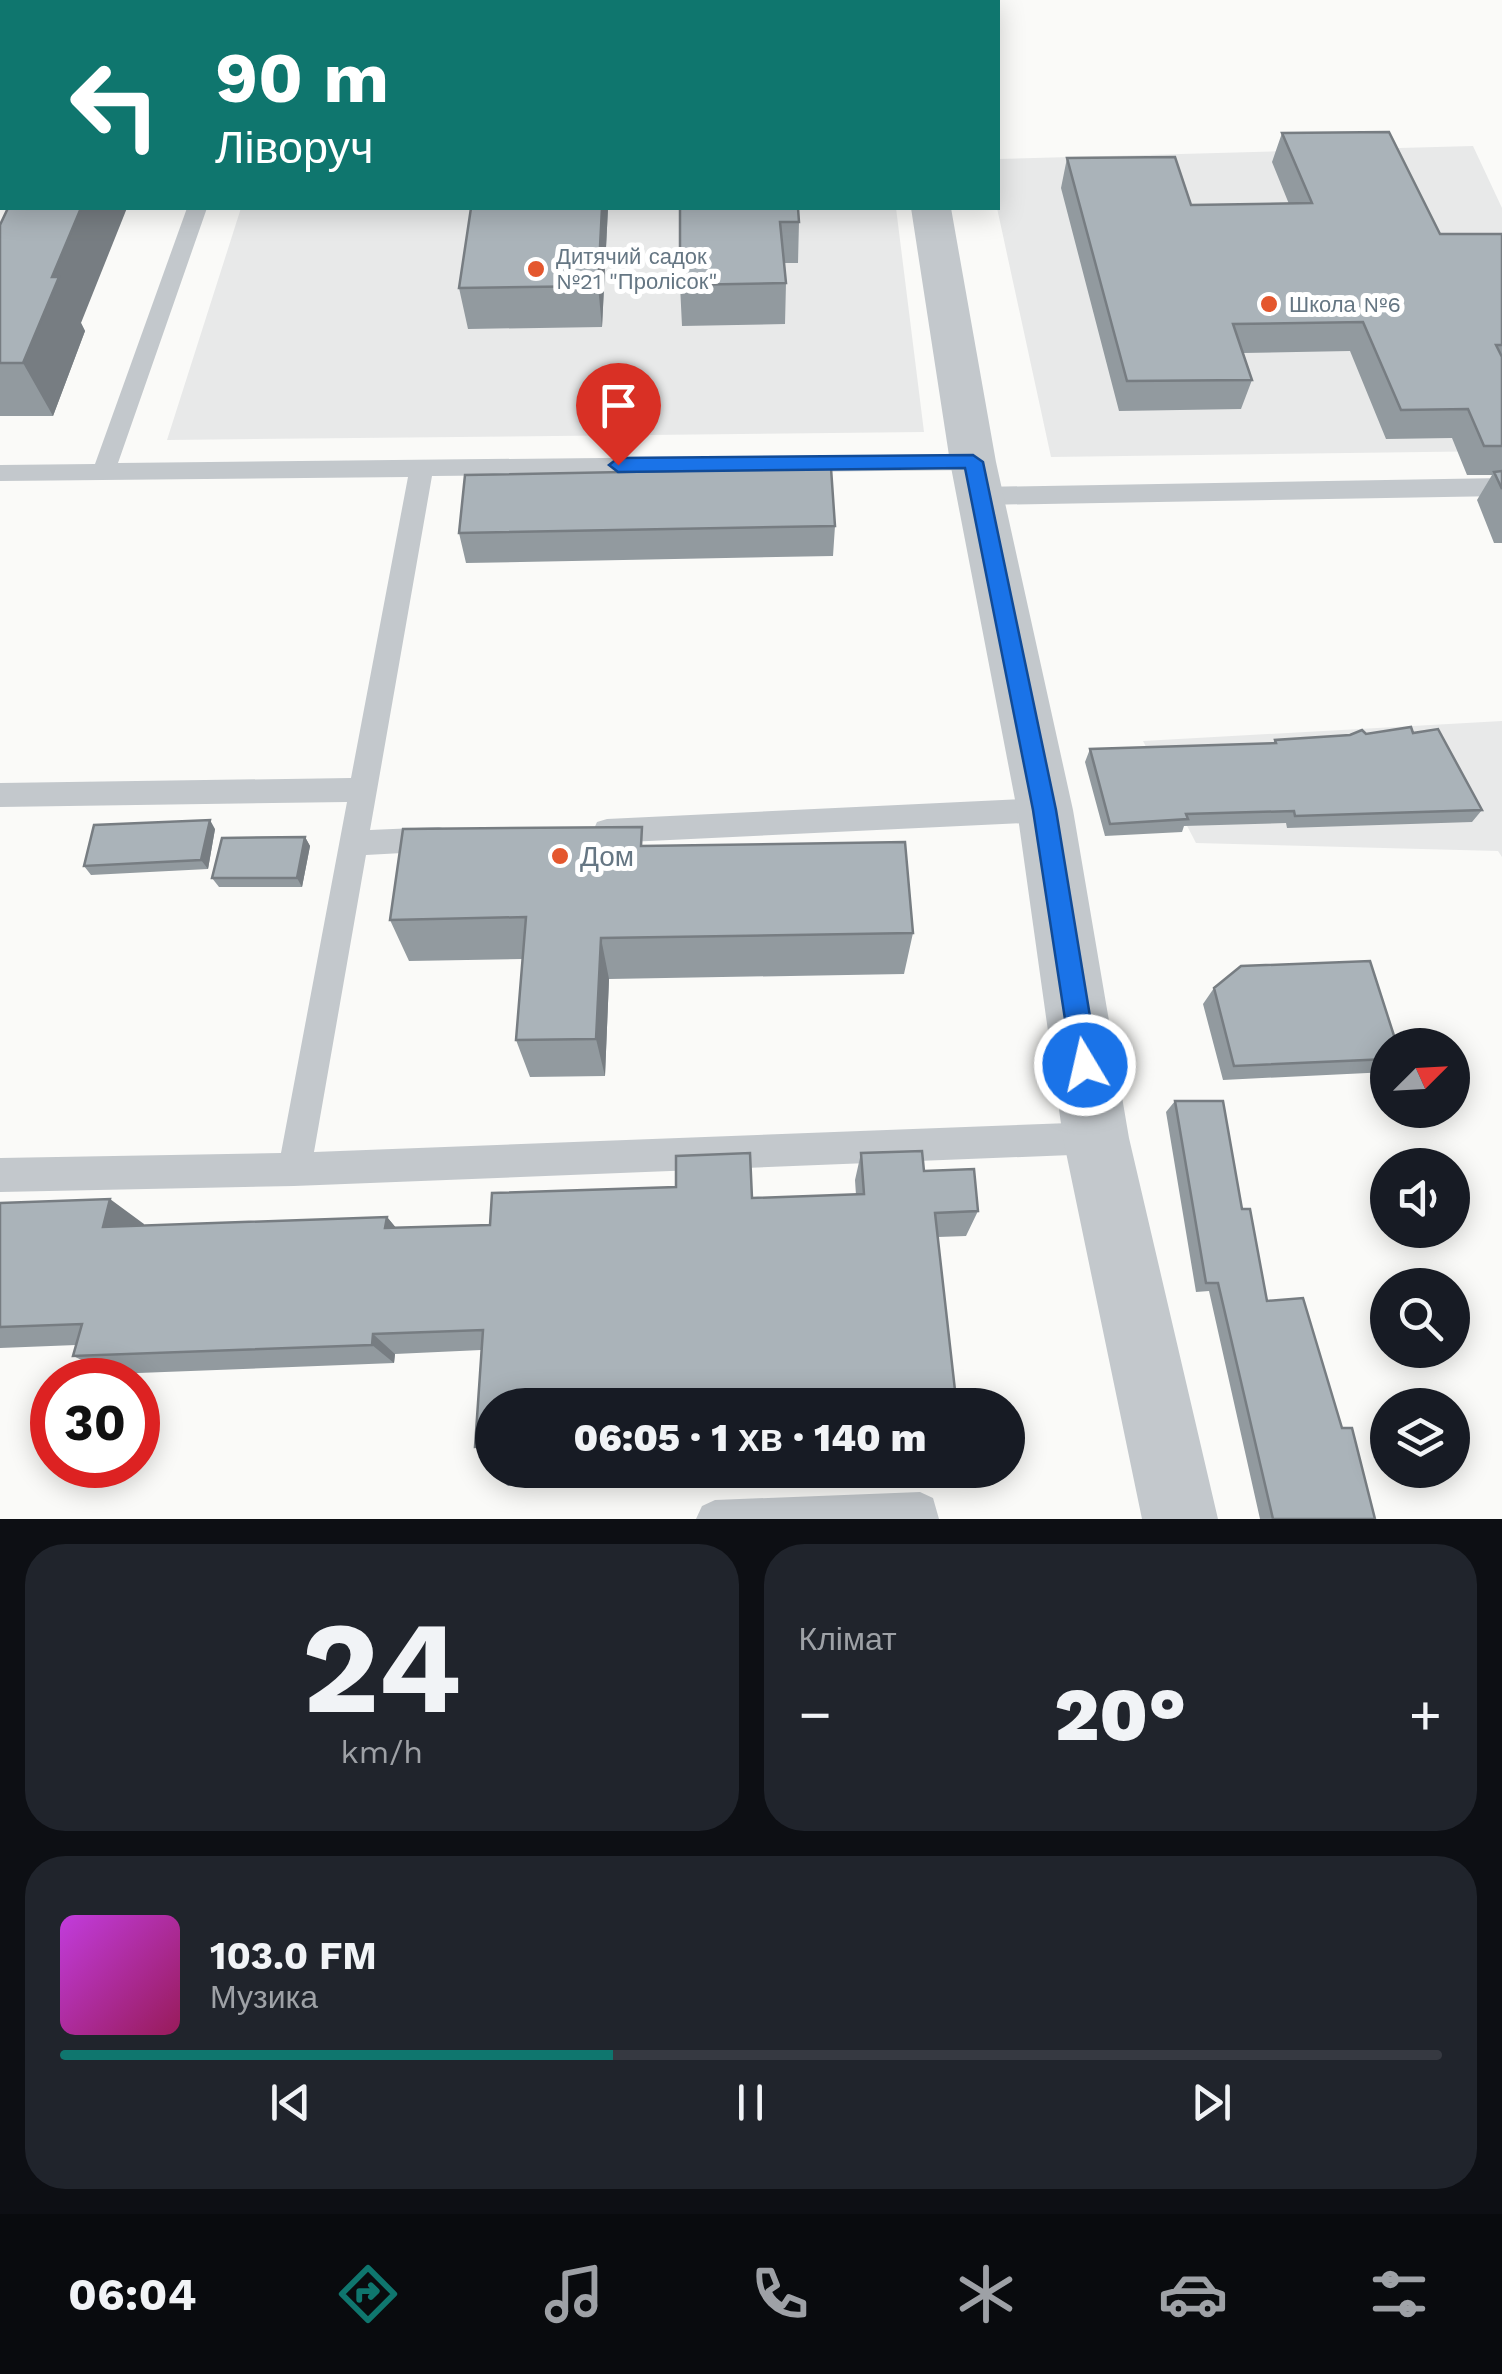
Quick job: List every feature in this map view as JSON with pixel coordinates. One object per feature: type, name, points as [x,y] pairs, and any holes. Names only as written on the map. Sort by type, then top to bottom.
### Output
[{"type":"street","points":[[931,210],[977,479],[1044,810],[1096,1138],[1180,1519]]},
{"type":"lane","points":[[103,473],[196,210]]},
{"type":"lane","points":[[294,1169],[422,467]]},
{"type":"lane","points":[[0,473],[422,467],[1502,487]]},
{"type":"lane","points":[[0,795],[363,790]]},
{"type":"lane","points":[[571,832],[1044,810]]},
{"type":"lane","points":[[354,843],[472,837]]},
{"type":"lane","points":[[0,1175],[294,1169],[1096,1138]]},
{"type":"lane","points":[[715,1519],[920,1511],[920,1519]]},
{"type":"shaded area","points":[[1473,146],[1502,208],[1502,451],[1051,457],[997,210],[1000,159]]},
{"type":"shaded area","points":[[240,210],[896,210],[924,432],[167,440]]},
{"type":"shaded area","points":[[1502,721],[1502,857],[1498,851],[1196,843],[1143,741]]},
{"type":"building","name":"Школа №6","points":[[1389,132],[1440,234],[1502,234],[1502,345],[1496,345],[1502,357],[1502,446],[1484,446],[1468,409],[1401,410],[1363,322],[1233,324],[1252,380],[1127,381],[1067,158],[1175,157],[1191,205],[1312,203],[1282,133]]},
{"type":"building","points":[[7,210],[80,210],[52,277],[59,277],[23,363],[0,363],[0,225]]},
{"type":"building","points":[[471,210],[602,210],[598,286],[459,288]]},
{"type":"building","points":[[680,210],[798,210],[799,222],[780,222],[786,283],[680,285]]},
{"type":"building","points":[[831,468],[835,526],[459,533],[465,475]]},
{"type":"building","points":[[1502,471],[1502,489],[1494,472]]},
{"type":"building","points":[[1411,727],[1413,733],[1438,729],[1482,810],[1295,816],[1294,811],[1186,814],[1188,819],[1110,824],[1090,749],[1276,743],[1275,740]]},
{"type":"building","points":[[210,820],[201,860],[84,866],[94,825]]},
{"type":"building","points":[[642,827],[641,846],[905,842],[913,933],[601,938],[596,1039],[516,1040],[526,917],[390,920],[403,829]]},
{"type":"building","points":[[305,837],[297,878],[212,878],[222,838]]},
{"type":"building","points":[[1370,961],[1392,1028],[1370,1028],[1370,1060],[1234,1066],[1214,988],[1241,966]]},
{"type":"building","points":[[1175,1101],[1223,1101],[1242,1209],[1250,1209],[1267,1301],[1303,1298],[1342,1428],[1352,1428],[1375,1519],[1273,1519],[1218,1283],[1206,1283]]},
{"type":"building","points":[[922,1151],[924,1171],[974,1169],[978,1211],[935,1213],[955,1388],[479,1388],[483,1330],[373,1334],[372,1345],[73,1356],[82,1324],[0,1327],[0,1203],[110,1199],[103,1227],[387,1217],[385,1228],[490,1225],[492,1193],[676,1187],[676,1156],[750,1153],[752,1198],[864,1194],[861,1153]]},
{"type":"place","name":"Дитячий садок №21 \"Пролісок\"","points":[[536,269]]},
{"type":"place","name":"Школа №6","points":[[1269,304]]},
{"type":"place","name":"Дом","points":[[560,856]]},
{"type":"route","points":[[618,465],[973,462],[1044,810],[1085,1065]]}]
